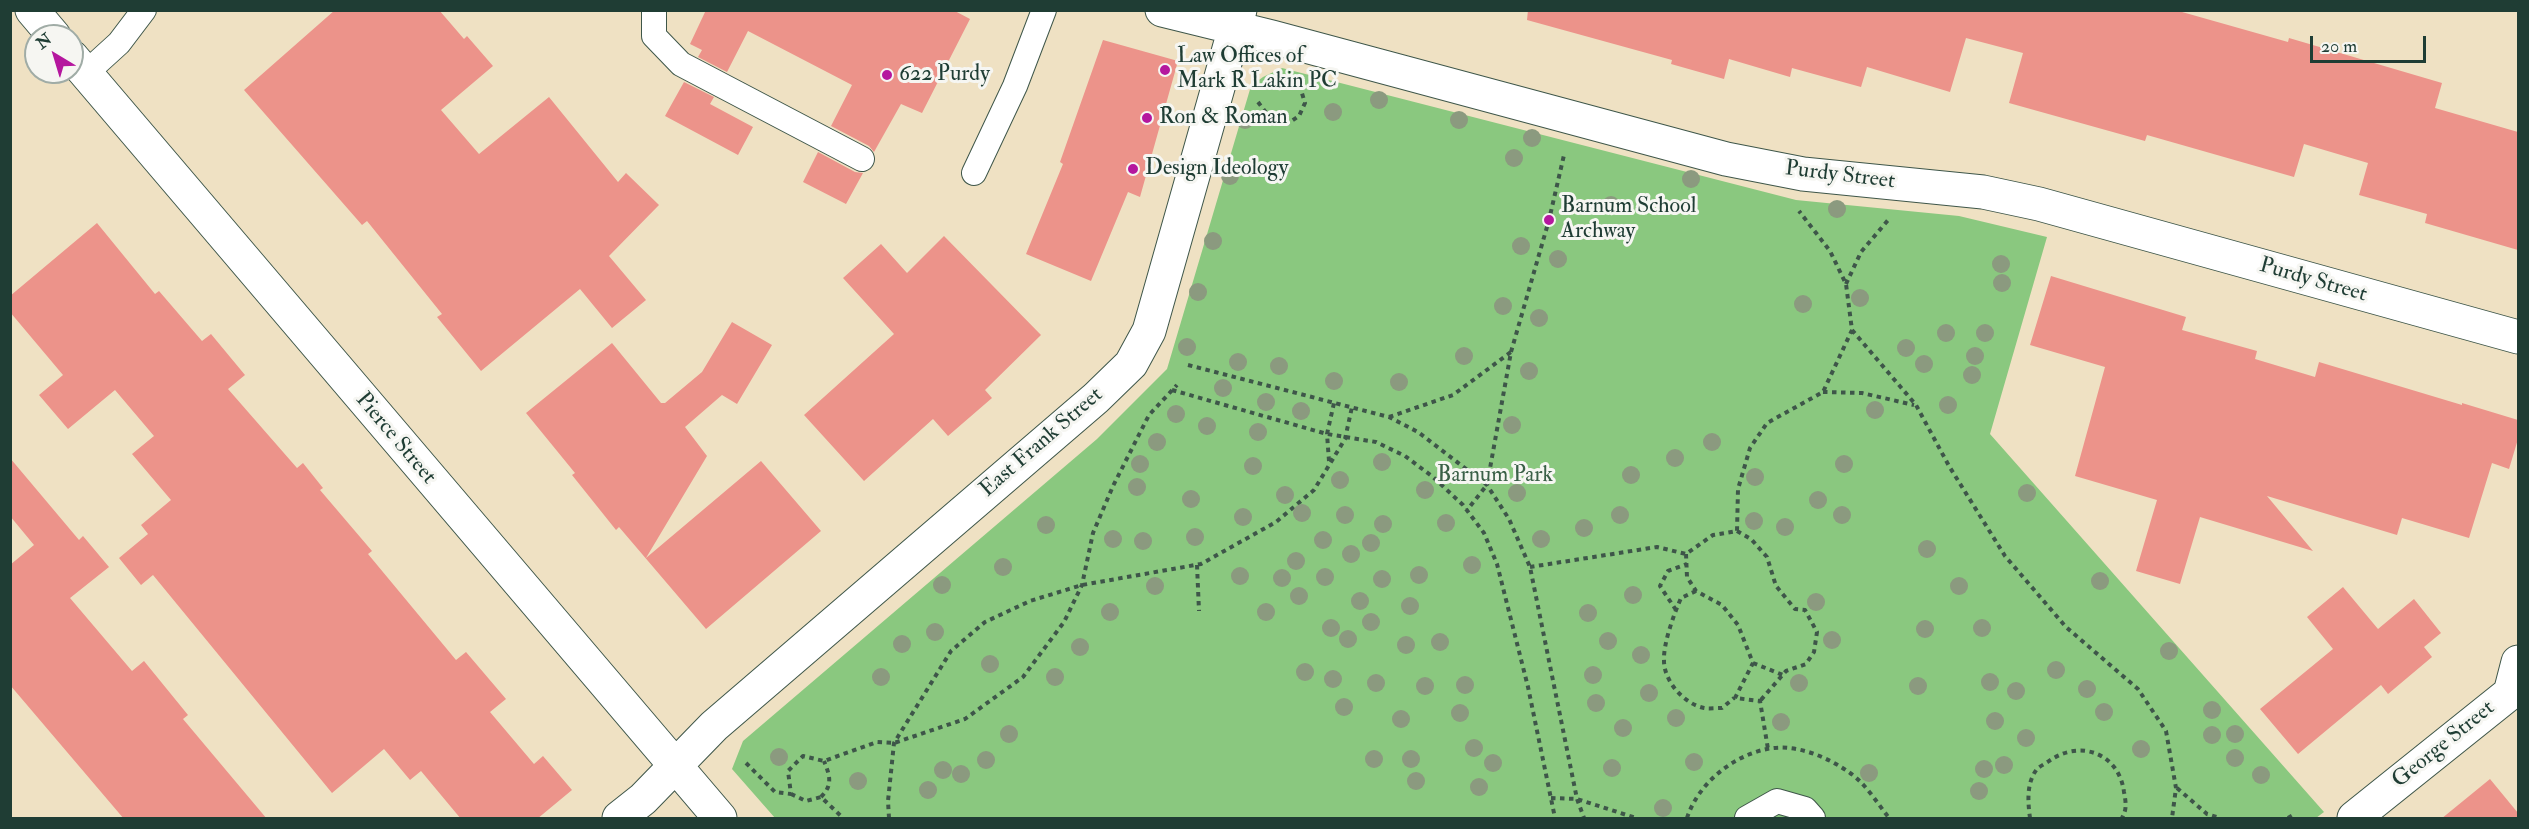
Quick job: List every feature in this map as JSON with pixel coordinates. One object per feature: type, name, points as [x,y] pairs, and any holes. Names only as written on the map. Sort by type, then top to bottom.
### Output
[{"type":"street","points":[[32,10],[44,24]]},
{"type":"street","name":"Purdy Street","points":[[1162,10],[1237,19],[1726,159],[1803,174],[1983,192],[2039,204],[2518,337]]},
{"type":"street","name":"East Frank Street","points":[[619,819],[675,767],[714,726],[1096,398],[1131,364],[1149,331],[1237,19]]},
{"type":"street","name":"Pierce Street","points":[[84,71],[720,819]]},
{"type":"street","name":"George Street","points":[[2354,819],[2514,699],[2518,662]]},
{"type":"lane","points":[[84,62],[119,43],[144,10]]},
{"type":"lane","points":[[654,10],[654,36],[681,64],[862,159]]},
{"type":"lane","points":[[974,173],[1015,86],[1044,10]]},
{"type":"lane","points":[[1747,819],[1777,801],[1805,809],[1813,819]]},
{"type":"path","points":[[1258,102],[1270,118],[1287,124],[1299,116],[1305,103],[1300,87]]},
{"type":"path","points":[[1467,510],[1487,485],[1511,352],[1549,220],[1564,155]]},
{"type":"path","points":[[1803,174],[1799,212],[1830,251],[1846,284],[1852,330],[1823,392]]},
{"type":"path","points":[[1846,284],[1861,252],[1889,219]]},
{"type":"path","points":[[1852,330],[1916,405],[1948,466],[2005,556],[2066,627],[2138,689],[2166,731],[2176,788],[2172,819]]},
{"type":"path","points":[[1389,417],[1453,394],[1511,352]]},
{"type":"path","points":[[1188,365],[1389,417],[1418,432],[1487,485],[1509,519],[1530,567],[1576,799],[1584,819]]},
{"type":"path","points":[[791,794],[788,771],[803,756],[824,761],[877,742],[894,743],[965,719],[1023,677],[1064,622],[1082,585],[1093,533],[1113,486],[1149,415],[1177,385]]},
{"type":"path","points":[[1172,390],[1345,439],[1376,442],[1405,456],[1433,477],[1467,510],[1485,533],[1497,564],[1528,687],[1555,819]]},
{"type":"path","points":[[1737,531],[1738,489],[1750,448],[1767,423],[1823,392],[1862,393],[1916,405]]},
{"type":"path","points":[[1329,462],[1327,434],[1334,403]]},
{"type":"path","points":[[889,819],[888,801],[894,743],[951,651],[985,622],[1030,601],[1082,585],[1197,565],[1276,522],[1314,490],[1345,439],[1352,407]]},
{"type":"path","points":[[1530,567],[1657,547],[1686,554],[1713,535],[1737,531],[1751,539],[1767,556],[1776,586],[1795,609],[1805,610],[1817,632],[1814,652],[1806,664],[1786,671],[1760,700]]},
{"type":"path","points":[[1686,554],[1687,577],[1696,591],[1722,605],[1738,625],[1753,663],[1783,675]]},
{"type":"path","points":[[1676,610],[1660,586],[1668,571],[1687,564]]},
{"type":"path","points":[[1197,565],[1200,611]]},
{"type":"path","points":[[1696,591],[1681,598],[1676,610],[1664,661],[1669,681],[1681,695],[1702,707],[1722,708],[1735,698],[1753,663]]},
{"type":"path","points":[[1735,698],[1760,700]]},
{"type":"path","points":[[1760,700],[1768,749]]},
{"type":"path","points":[[2030,819],[2028,795],[2037,770],[2059,754],[2087,750],[2107,759],[2122,779],[2127,809],[2122,819]]},
{"type":"path","points":[[746,763],[775,792],[791,794],[806,801],[821,797],[828,789],[830,776],[824,761]]},
{"type":"path","points":[[2176,788],[2207,814],[2220,819]]},
{"type":"path","points":[[821,797],[843,819]]},
{"type":"path","points":[[1551,798],[1576,799],[1636,819]]},
{"type":"path","points":[[2288,819],[2293,815]]},
{"type":"green space","name":"Barnum Park","points":[[1282,68],[1796,200],[1959,216],[2047,237],[1990,434],[2324,812],[2316,818],[775,818],[732,769],[743,741],[1097,439],[1167,369],[1251,86]]},
{"type":"building","points":[[335,10],[439,10],[464,39],[467,36],[493,66],[441,110],[479,154],[549,97],[618,182],[626,173],[659,205],[609,256],[646,300],[612,328],[580,289],[481,371],[437,317],[442,314],[367,221],[362,225],[244,90]]},
{"type":"building","name":"622 Purdy","points":[[706,10],[953,10],[970,19],[922,113],[901,104],[874,152],[869,146],[831,126],[852,85],[748,31],[727,72],[698,57],[702,50],[690,44]]},
{"type":"building","points":[[1528,10],[2175,10],[2288,42],[2289,38],[2442,83],[2435,108],[2518,132],[2518,250],[2425,223],[2427,214],[2359,195],[2368,163],[2304,144],[2294,177],[2147,135],[2145,141],[2009,103],[2023,53],[1966,38],[1950,92],[1867,67],[1861,87],[1792,68],[1790,77],[1729,59],[1724,79],[1671,64],[1672,60],[1527,20]]},
{"type":"building","points":[[1103,40],[1178,61],[1140,197],[1128,192],[1091,281],[1026,254],[1063,164],[1060,162]]},
{"type":"building","points":[[684,82],[714,97],[710,104],[753,127],[738,155],[665,116]]},
{"type":"building","points":[[818,152],[855,172],[863,173],[846,204],[803,182]]},
{"type":"building","points":[[97,223],[155,294],[159,291],[202,341],[211,334],[245,375],[228,389],[297,468],[303,463],[323,488],[320,490],[372,551],[368,554],[456,660],[466,652],[506,699],[490,712],[534,764],[543,756],[572,790],[537,819],[461,819],[421,771],[410,780],[384,749],[332,793],[153,575],[141,585],[119,558],[148,534],[141,525],[171,500],[132,454],[154,436],[115,390],[68,429],[39,395],[63,375],[10,312],[10,296]]},
{"type":"building","points":[[944,236],[1041,335],[985,390],[992,398],[948,436],[933,419],[864,481],[804,415],[894,334],[843,278],[881,244],[907,273]]},
{"type":"building","points":[[2051,276],[2186,317],[2182,330],[2257,351],[2255,359],[2315,377],[2319,362],[2518,420],[2518,439],[2509,469],[2492,463],[2469,538],[2402,518],[2397,535],[2267,496],[2313,551],[2200,517],[2180,584],[2136,571],[2157,500],[2075,476],[2105,367],[2030,345]]},
{"type":"building","points":[[732,322],[772,345],[737,404],[722,395],[685,427],[707,456],[646,558],[761,461],[821,531],[706,629],[619,527],[616,530],[572,475],[575,473],[526,413],[612,343],[661,403],[665,403],[702,372]]},
{"type":"building","points":[[10,458],[79,540],[83,536],[109,567],[70,598],[132,671],[144,661],[188,715],[183,719],[267,819],[124,819],[10,685],[10,565],[34,545],[10,516]]},
{"type":"building","points":[[2343,587],[2378,629],[2414,599],[2441,633],[2424,647],[2432,657],[2388,694],[2381,685],[2298,754],[2260,709],[2333,649],[2307,617]]},
{"type":"building","points":[[2490,779],[2518,813],[2518,819],[2441,819]]},
{"type":"place","name":"Law Offices of Mark R Lakin PC","points":[[1165,70]]},
{"type":"place","name":"622 Purdy","points":[[887,75]]},
{"type":"place","name":"Ron & Roman","points":[[1147,118]]},
{"type":"place","name":"Design Ideology","points":[[1133,169]]},
{"type":"place","name":"Barnum School Archway","points":[[1549,220]]}]
